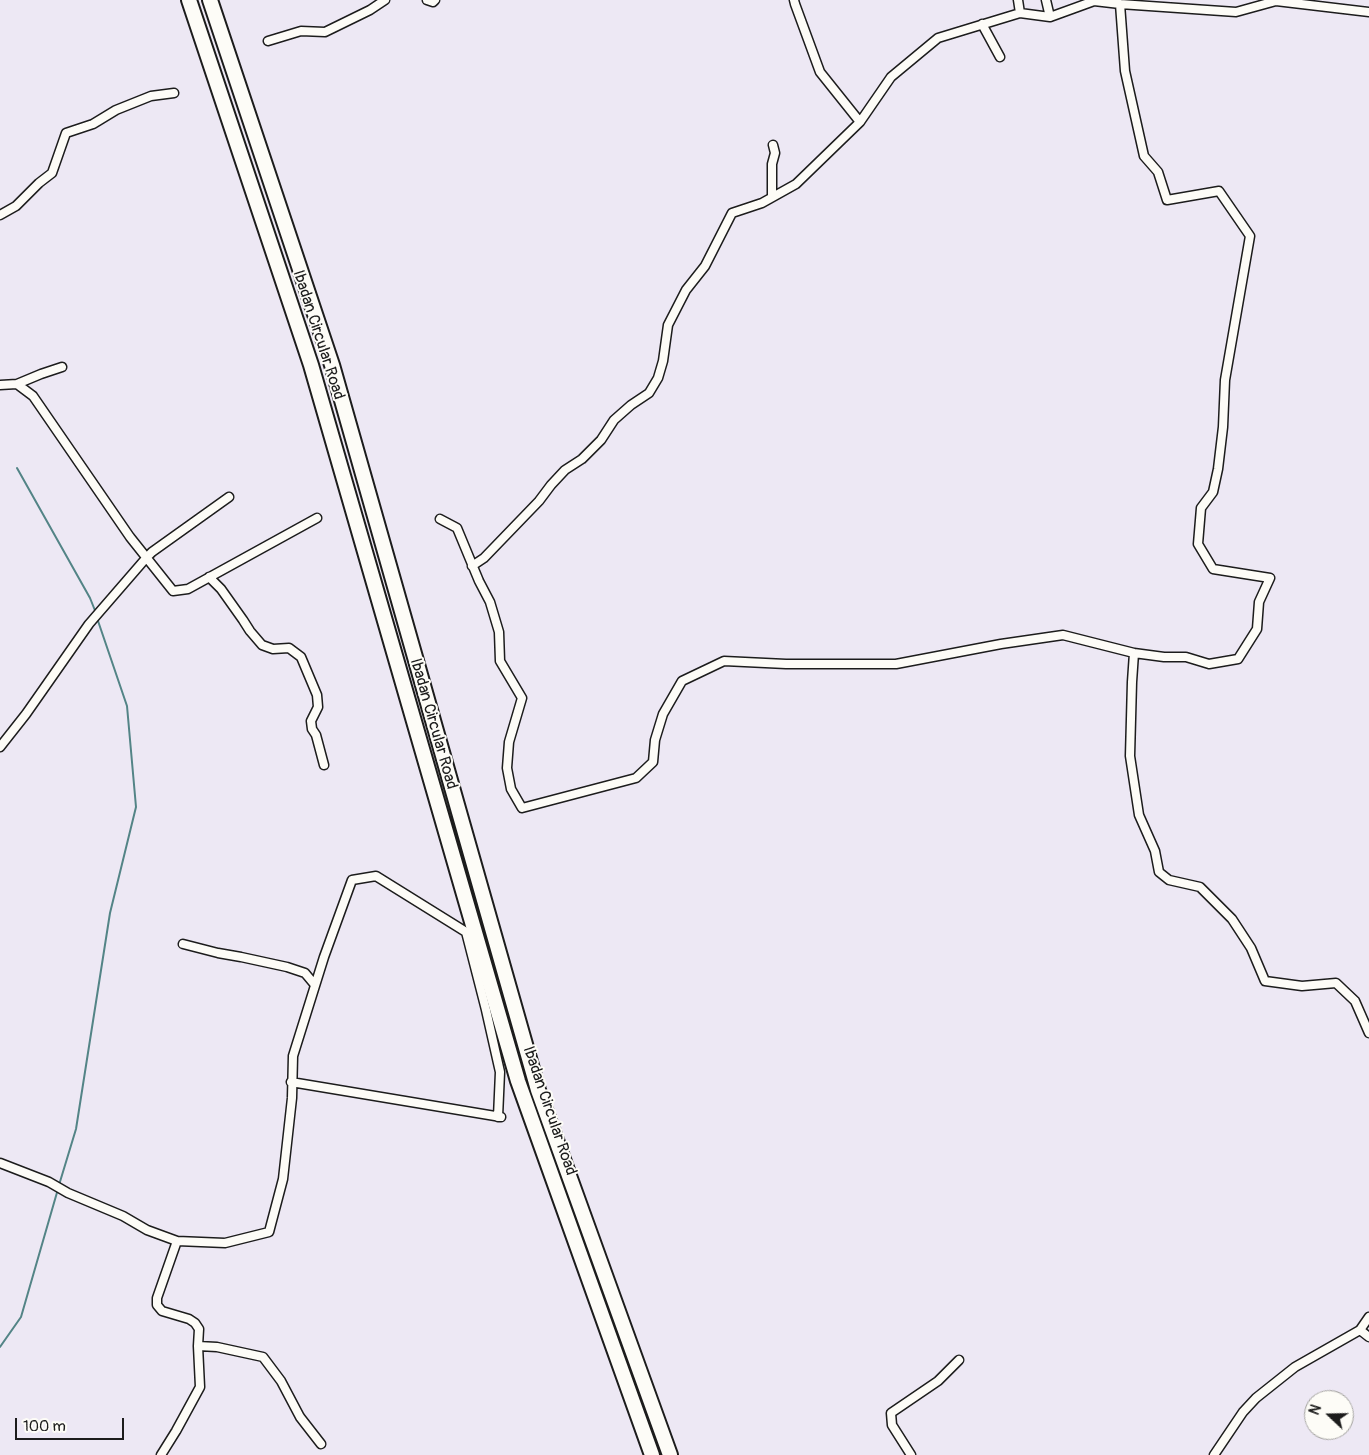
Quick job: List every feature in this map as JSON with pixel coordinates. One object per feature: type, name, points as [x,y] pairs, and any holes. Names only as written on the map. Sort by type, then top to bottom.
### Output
[{"type":"highway","name":"Ibadan Circular Road","points":[[188,0],[311,365],[518,1081],[652,1455]]},
{"type":"highway","name":"Ibadan Circular Road","points":[[210,0],[332,365],[538,1090],[670,1455]]},
{"type":"street","points":[[268,41],[302,31],[325,32],[386,0]]},
{"type":"street","points":[[427,0],[433,2],[435,0]]},
{"type":"street","points":[[794,0],[820,72],[860,122]]},
{"type":"street","points":[[1018,0],[1020,12]]},
{"type":"street","points":[[1046,0],[1050,17]]},
{"type":"street","points":[[472,566],[484,558],[539,501],[551,484],[565,470],[582,459],[601,440],[614,420],[649,393],[658,378],[668,325],[686,290],[705,266],[732,213],[762,203],[796,184],[860,122],[890,77],[938,38],[1020,12],[1050,17],[1094,1],[1236,12],[1276,1],[1369,12]]},
{"type":"street","points":[[440,519],[457,528],[472,566],[490,602],[499,632],[500,661],[522,698],[509,742],[507,768],[511,789],[522,808],[636,778],[654,762],[655,740],[663,714],[682,681],[724,661],[786,664],[896,664],[1001,644],[1063,635],[1134,653],[1164,657],[1186,657],[1209,664],[1238,659],[1256,629],[1260,602],[1270,578],[1213,569],[1198,544],[1200,508],[1213,492],[1218,469],[1223,427],[1225,380],[1250,236],[1219,191],[1167,200],[1158,172],[1144,156],[1125,71],[1120,4]]},
{"type":"street","points":[[982,24],[1000,57]]},
{"type":"street","points":[[0,215],[16,206],[52,173],[66,133],[92,124],[116,110],[151,96],[174,93]]},
{"type":"street","points":[[772,197],[772,164],[775,153],[773,145]]},
{"type":"street","points":[[0,385],[17,384],[62,367]]},
{"type":"street","points":[[17,384],[33,396],[130,537],[173,591],[188,589],[317,518]]},
{"type":"street","points":[[0,747],[26,714],[89,624],[147,557],[229,497]]},
{"type":"street","points":[[209,578],[221,589],[262,645],[273,649],[289,648],[300,657],[317,695],[318,707],[311,721],[324,766]]},
{"type":"street","points":[[1134,653],[1130,756],[1140,815],[1155,851],[1159,872],[1169,880],[1200,887],[1232,919],[1251,948],[1265,981],[1302,986],[1336,983],[1355,1001],[1369,1032]]},
{"type":"street","points":[[0,1163],[49,1182],[68,1193],[123,1216],[147,1230],[177,1241],[225,1244],[269,1232],[283,1179],[292,1098],[292,1082],[293,1056],[324,957],[352,880],[376,876],[466,932],[500,1072],[499,1117],[292,1082]]},
{"type":"street","points":[[182,944],[287,967],[305,973],[315,985]]},
{"type":"street","points":[[160,1455],[176,1431],[200,1387],[199,1329],[190,1319],[162,1311],[157,1305],[157,1298],[177,1241]]},
{"type":"street","points":[[1214,1455],[1243,1412],[1256,1398],[1295,1367],[1360,1330],[1369,1317]]},
{"type":"street","points":[[1360,1330],[1369,1337]]},
{"type":"street","points":[[198,1346],[217,1347],[263,1357],[281,1382],[300,1417],[321,1444]]},
{"type":"street","points":[[910,1455],[892,1425],[891,1413],[938,1381],[959,1360]]},
{"type":"waterway","points":[[17,468],[90,598],[96,613]]},
{"type":"waterway","points":[[59,1185],[76,1129],[110,913],[136,807],[127,706],[97,618]]},
{"type":"waterway","points":[[0,1347],[21,1317],[58,1189]]}]
